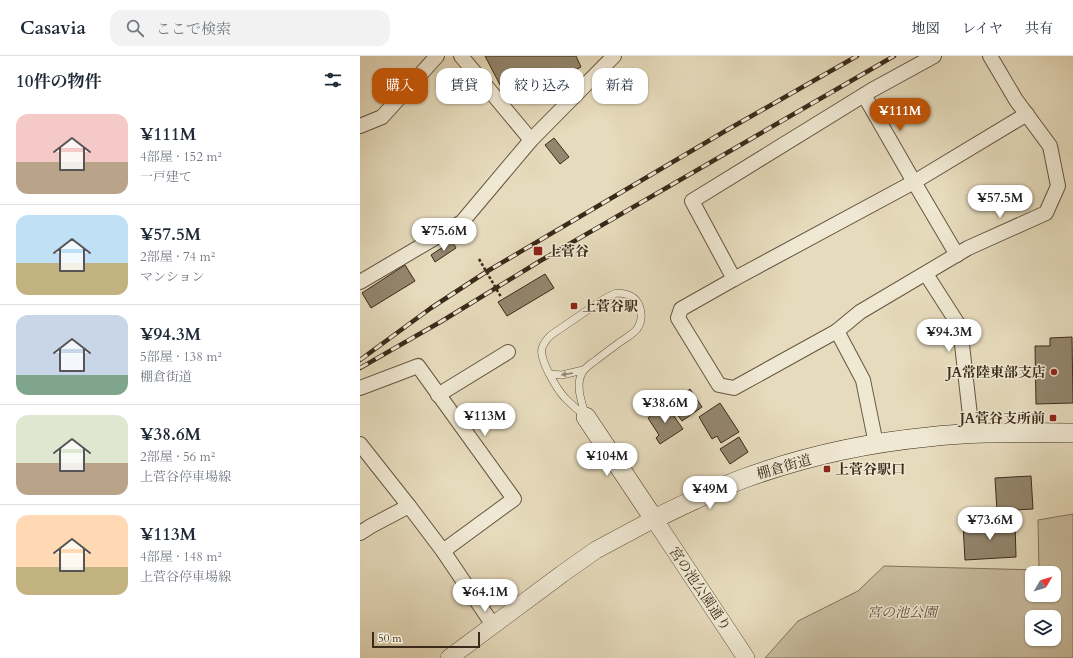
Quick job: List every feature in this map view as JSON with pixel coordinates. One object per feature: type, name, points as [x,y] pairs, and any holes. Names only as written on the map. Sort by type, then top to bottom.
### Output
[{"type":"main road","points":[[586,417],[654,519]]},
{"type":"main road","name":"棚倉街道","points":[[654,519],[697,498],[744,478],[831,453],[928,436],[1073,433]]},
{"type":"street","points":[[360,126],[382,117],[437,56]]},
{"type":"street","points":[[461,56],[531,140]]},
{"type":"street","points":[[360,282],[462,222],[531,140],[614,56]]},
{"type":"street","points":[[734,279],[692,201],[864,95],[934,56]]},
{"type":"street","points":[[990,56],[1016,100],[1027,114],[1050,146],[1058,186],[1046,213],[968,248],[860,312],[837,331],[734,388],[719,385],[678,318],[681,309],[914,182],[1027,114]]},
{"type":"street","points":[[864,95],[957,255]]},
{"type":"street","points":[[926,274],[960,328],[972,434]]},
{"type":"street","points":[[837,331],[864,380],[876,444]]},
{"type":"street","points":[[438,395],[508,352]]},
{"type":"street","points":[[360,388],[418,366],[514,499],[444,551]]},
{"type":"street","points":[[360,444],[444,551],[493,625]]},
{"type":"street","points":[[360,533],[409,506]]},
{"type":"street","name":"棚倉街道","points":[[449,658],[596,550],[654,519]]},
{"type":"street","name":"宮の池公園通り","points":[[654,519],[746,658]]},
{"type":"lane","points":[[550,374],[562,375],[583,370],[630,335],[641,321],[641,313],[638,303],[625,293],[616,293],[604,299],[551,335],[544,342],[542,349],[543,359],[550,374],[564,397],[586,417]]},
{"type":"lane","points":[[583,370],[579,388],[580,398],[586,417]]},
{"type":"path","points":[[479,259],[501,297]]},
{"type":"green space","name":"宮の池公園","points":[[1073,514],[1073,658],[765,658],[798,621],[858,591],[884,566],[1025,570],[1025,602],[1061,602],[1061,566],[1039,566],[1038,520]]},
{"type":"building","points":[[485,56],[576,56],[581,67],[500,68],[500,85]]},
{"type":"building","points":[[554,138],[569,157],[560,164],[545,145]]},
{"type":"building","points":[[452,241],[456,248],[435,262],[431,255]]},
{"type":"building","points":[[405,265],[415,281],[371,308],[362,293]]},
{"type":"building","points":[[545,274],[554,288],[507,316],[498,302]]},
{"type":"building","name":"JA常陸東部支店","points":[[1072,337],[1073,403],[1036,404],[1035,346],[1050,346],[1050,338]]},
{"type":"building","points":[[690,389],[702,407],[682,421],[670,404]]},
{"type":"building","points":[[720,403],[739,432],[721,443],[717,436],[712,439],[699,417]]},
{"type":"building","points":[[666,405],[683,429],[660,444],[656,438],[659,435],[648,418]]},
{"type":"building","points":[[739,437],[748,452],[730,464],[720,449]]},
{"type":"building","points":[[1031,476],[1033,509],[997,511],[995,478]]},
{"type":"building","points":[[1015,522],[1016,557],[965,560],[963,524]]},
{"type":"railway","points":[[360,360],[431,308],[486,272],[727,130],[857,56]]},
{"type":"railway","points":[[360,368],[442,321],[540,261],[894,56]]},
{"type":"place","name":"上菅谷","points":[[538,251]]},
{"type":"place","name":"上菅谷駅","points":[[574,306]]},
{"type":"place","name":"JA常陸東部支店","points":[[1054,372]]},
{"type":"place","name":"JA菅谷支所前","points":[[1053,418]]},
{"type":"place","name":"上菅谷駅口","points":[[827,469]]}]
